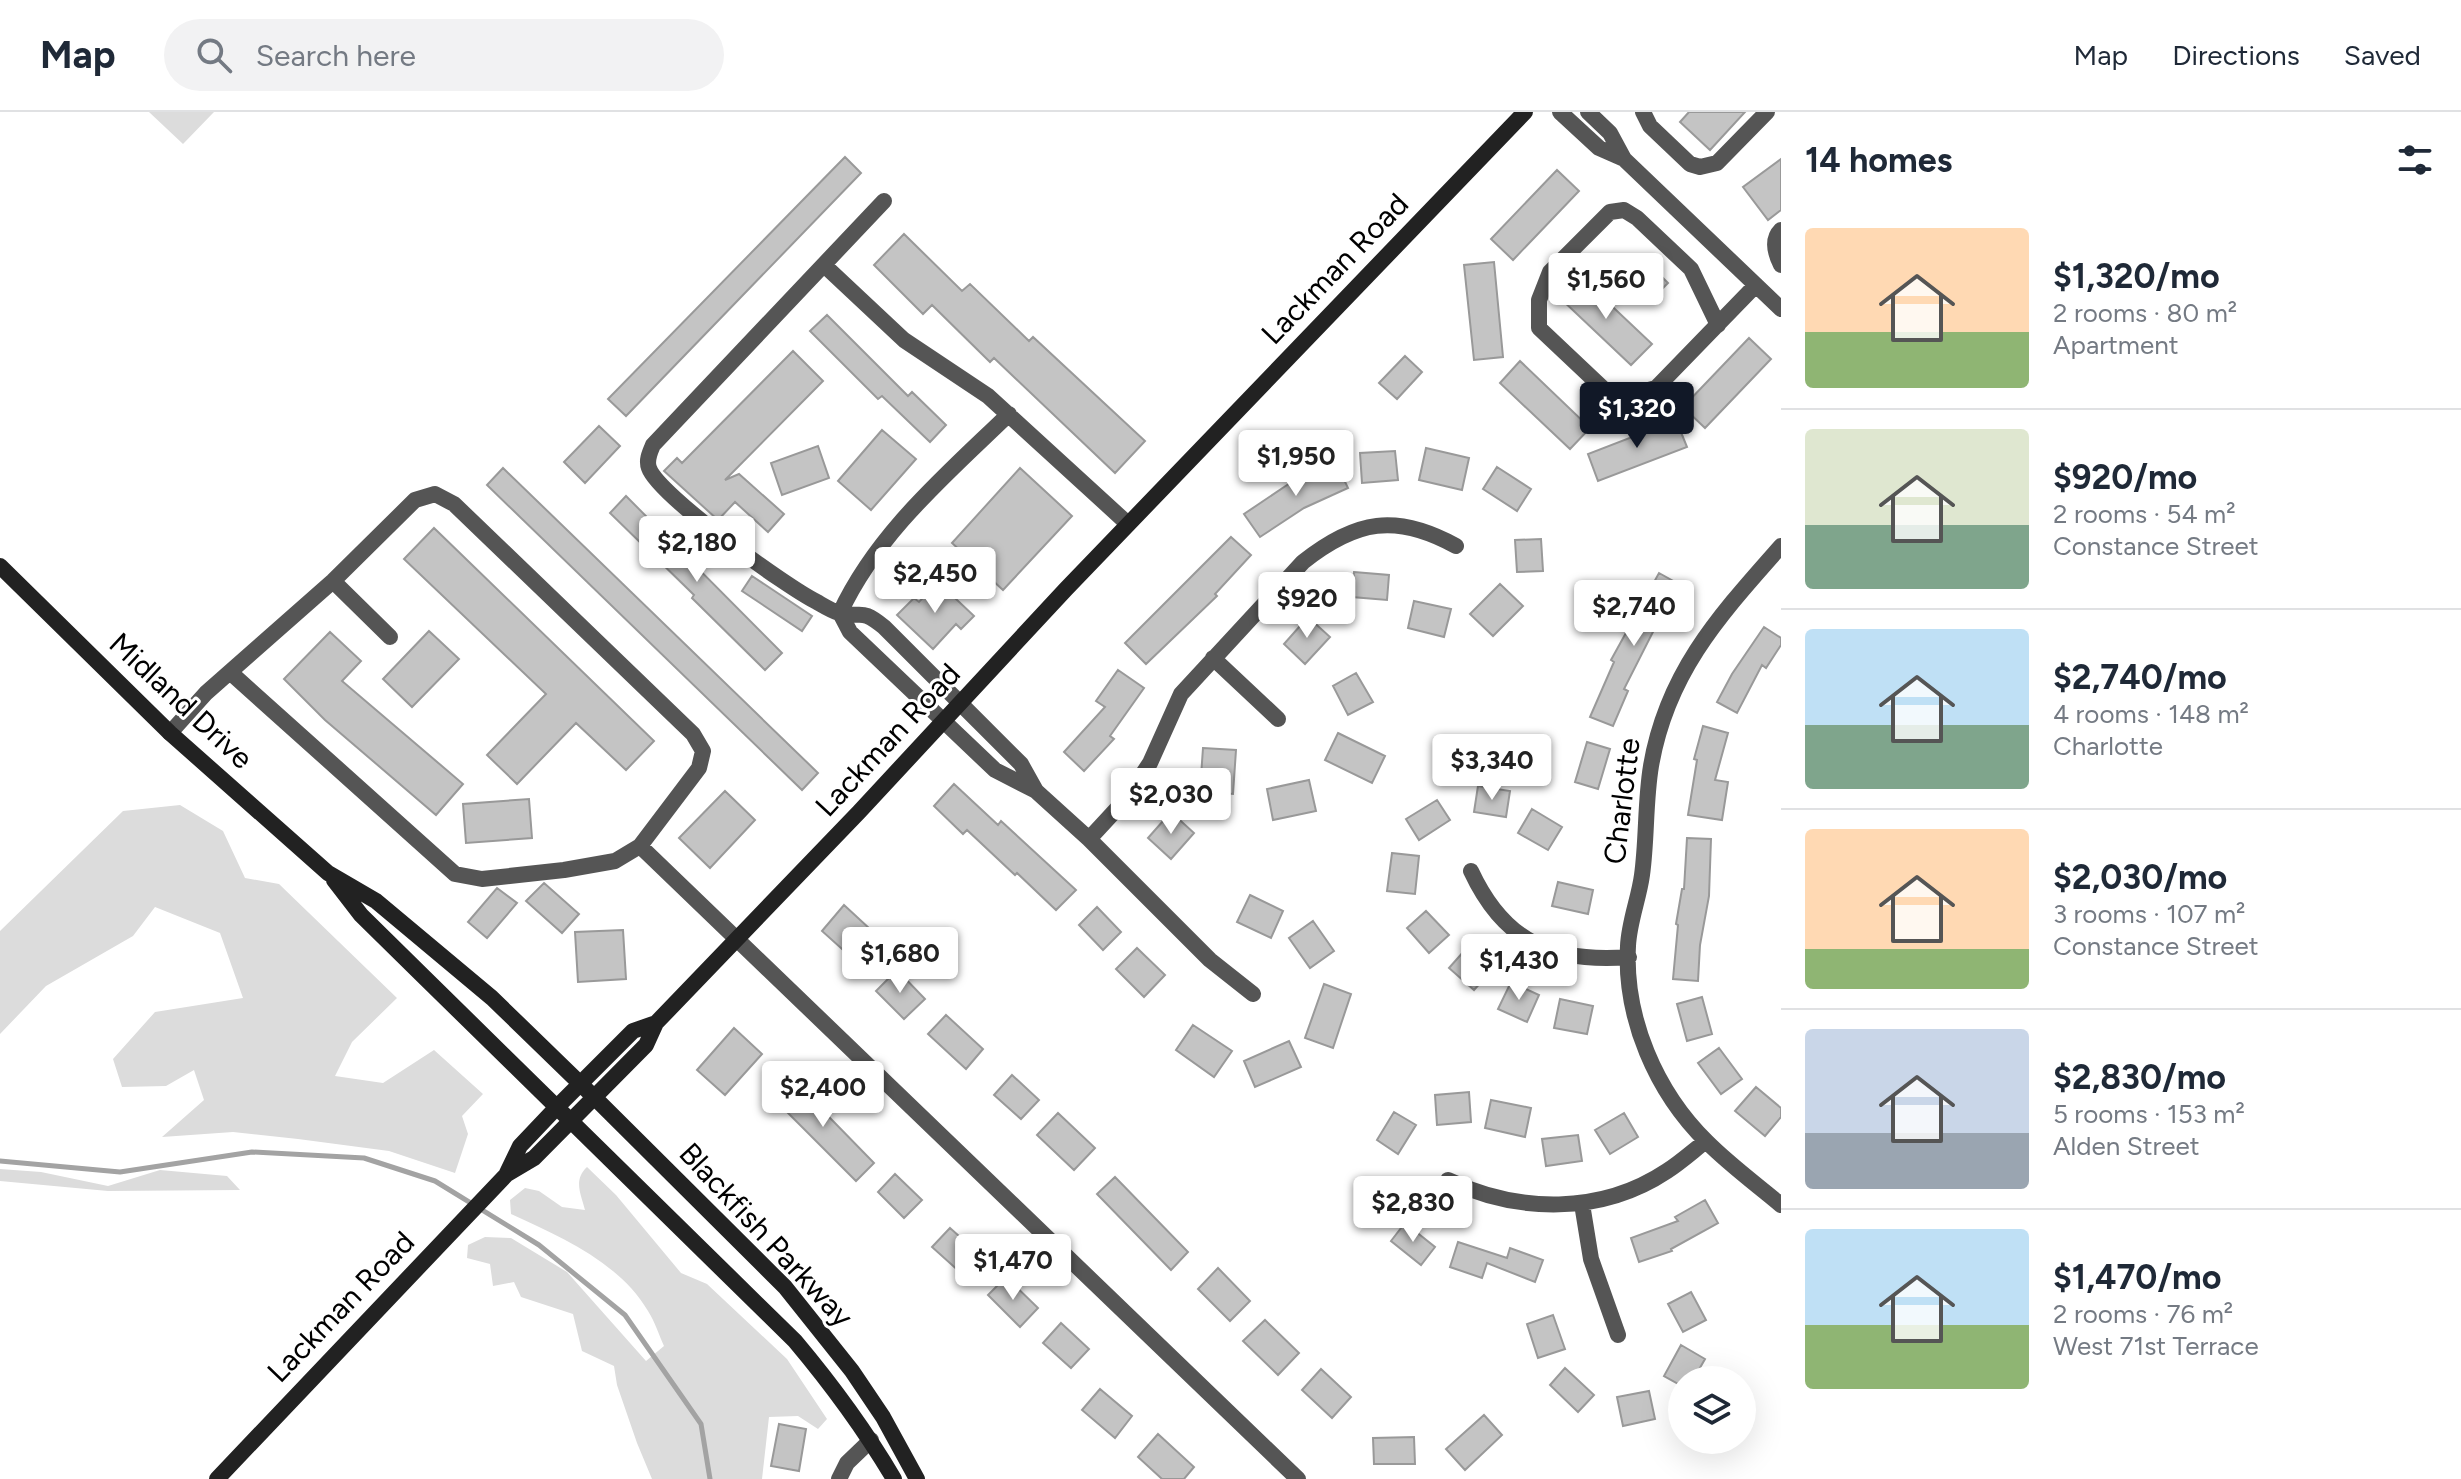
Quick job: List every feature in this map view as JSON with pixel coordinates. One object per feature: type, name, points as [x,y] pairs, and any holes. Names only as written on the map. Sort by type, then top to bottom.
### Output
[{"type":"main road","name":"Lackman Road","points":[[217,1479],[507,1174],[534,1158],[646,1045],[656,1023],[1128,524],[1525,112]]},
{"type":"main road","name":"Midland Drive","points":[[0,566],[170,733],[328,873],[361,915],[557,1107]]},
{"type":"main road","name":"Midland Drive","points":[[328,873],[376,901],[482,989],[581,1084]]},
{"type":"main road","name":"Lackman Road","points":[[507,1174],[520,1146],[557,1107],[633,1031],[656,1023]]},
{"type":"main road","name":"Blackfish Parkway","points":[[581,1084],[785,1287],[852,1371],[883,1417],[917,1479]]},
{"type":"main road","name":"Blackfish Parkway","points":[[557,1107],[795,1341],[835,1389],[894,1479]]},
{"type":"street","points":[[1560,112],[1599,148],[1624,159]]},
{"type":"street","points":[[1588,112],[1610,133],[1624,159],[1781,309]]},
{"type":"street","points":[[1643,112],[1650,126],[1690,164],[1700,167],[1717,163],[1767,112]]},
{"type":"street","points":[[884,201],[653,445],[648,458],[649,469],[684,508],[813,600],[840,613],[867,614],[1021,764],[1036,791]]},
{"type":"street","points":[[1718,325],[1691,269],[1637,218],[1624,210],[1610,212],[1550,272],[1539,300],[1539,328],[1610,395],[1623,397],[1656,388],[1718,325],[1756,285]]},
{"type":"street","points":[[1781,230],[1775,236],[1774,243],[1781,265]]},
{"type":"street","points":[[824,265],[904,340],[988,396],[1128,524]]},
{"type":"street","points":[[840,613],[865,568],[910,511],[1009,414]]},
{"type":"street","points":[[170,733],[206,693],[333,581],[415,500],[435,494],[454,504],[693,734],[703,751],[699,768],[640,846],[615,861],[482,879],[455,874],[231,673]]},
{"type":"street","points":[[1089,839],[1126,799],[1150,763],[1181,694],[1303,562],[1321,548],[1357,530],[1400,524],[1428,532],[1456,546]]},
{"type":"street","name":"Charlotte","points":[[1781,546],[1708,630],[1689,659],[1659,727],[1646,806],[1642,874],[1628,946],[1630,996],[1645,1047],[1665,1089],[1706,1141],[1781,1205]]},
{"type":"street","points":[[333,581],[390,637]]},
{"type":"street","points":[[840,613],[850,632],[943,723],[995,770],[1036,791],[1089,839],[1210,960],[1253,994]]},
{"type":"street","points":[[1213,658],[1278,719]]},
{"type":"street","points":[[640,846],[1298,1479]]},
{"type":"street","points":[[1471,871],[1484,899],[1496,914],[1511,928],[1544,948],[1579,958],[1629,957]]},
{"type":"street","points":[[1448,1180],[1492,1197],[1557,1206],[1582,1204],[1603,1200],[1649,1181],[1706,1141]]},
{"type":"street","points":[[1582,1204],[1591,1259],[1618,1335]]},
{"type":"street","points":[[839,1479],[847,1463],[871,1440]]},
{"type":"shaded area","points":[[149,112],[214,112],[183,144]]},
{"type":"shaded area","points":[[180,805],[223,831],[245,878],[279,884],[397,998],[352,1042],[335,1076],[383,1083],[434,1050],[483,1094],[462,1116],[468,1134],[455,1173],[389,1151],[298,1139],[233,1132],[162,1137],[204,1100],[194,1070],[166,1086],[122,1087],[113,1059],[155,1012],[243,998],[220,933],[155,907],[133,936],[46,986],[0,1034],[0,931],[123,811]]},
{"type":"shaded area","points":[[587,1167],[616,1195],[681,1273],[707,1284],[787,1359],[827,1419],[818,1429],[798,1416],[769,1417],[762,1479],[652,1479],[617,1385],[614,1366],[582,1351],[573,1314],[521,1297],[514,1282],[493,1286],[490,1264],[467,1258],[468,1245],[485,1237],[511,1238],[567,1272],[646,1361],[664,1346],[636,1294],[621,1278],[587,1253],[511,1214],[510,1200],[525,1188],[539,1191],[562,1207],[585,1210],[579,1182]]},
{"type":"shaded area","points":[[0,1169],[41,1172],[108,1186],[160,1170],[227,1176],[240,1190],[108,1191],[0,1181]]},
{"type":"building","points":[[1689,112],[1745,112],[1710,150],[1680,122]]},
{"type":"building","points":[[845,157],[861,173],[626,416],[608,399]]},
{"type":"building","points":[[1781,159],[1781,210],[1768,220],[1743,187]]},
{"type":"building","points":[[1557,170],[1579,191],[1513,260],[1491,239]]},
{"type":"building","points":[[904,234],[962,291],[970,284],[1029,341],[1033,337],[1145,441],[1115,473],[994,358],[990,362],[932,305],[923,314],[874,265]]},
{"type":"building","points":[[1494,262],[1503,357],[1474,360],[1464,265]]},
{"type":"building","points":[[1647,262],[1668,283],[1658,293],[1637,272]]},
{"type":"building","points":[[1581,277],[1652,344],[1631,365],[1560,298]]},
{"type":"building","points":[[827,315],[908,396],[912,392],[946,425],[930,442],[882,396],[878,399],[810,331]]},
{"type":"building","points":[[1749,338],[1771,359],[1705,428],[1683,407]]},
{"type":"building","points":[[793,351],[823,381],[725,480],[739,474],[784,514],[768,532],[735,502],[718,520],[664,471],[677,458],[682,463]]},
{"type":"building","points":[[1405,356],[1422,372],[1397,399],[1379,383]]},
{"type":"building","points":[[1520,361],[1590,428],[1570,449],[1500,383]]},
{"type":"building","points":[[1676,420],[1687,447],[1598,481],[1588,454]]},
{"type":"building","points":[[599,426],[620,446],[585,483],[564,462]]},
{"type":"building","points":[[882,430],[916,459],[871,510],[838,481]]},
{"type":"building","points":[[818,446],[829,478],[782,495],[771,463]]},
{"type":"building","points":[[1426,448],[1469,458],[1462,490],[1419,480]]},
{"type":"building","points":[[1395,451],[1398,480],[1362,483],[1360,453]]},
{"type":"building","points":[[1335,461],[1348,488],[1304,508],[1260,537],[1244,514],[1296,479]]},
{"type":"building","points":[[1497,467],[1531,489],[1517,511],[1483,489]]},
{"type":"building","points":[[503,468],[818,773],[802,790],[487,485]]},
{"type":"building","points":[[1020,468],[1072,516],[1003,590],[952,543]]},
{"type":"building","points":[[626,496],[782,653],[765,670],[610,513]]},
{"type":"building","points":[[434,528],[654,741],[626,770],[576,723],[517,784],[487,755],[546,694],[404,559]]},
{"type":"building","points":[[1231,537],[1251,555],[1215,594],[1217,596],[1146,664],[1125,643]]},
{"type":"building","points":[[1541,539],[1543,571],[1517,572],[1515,540]]},
{"type":"building","points":[[1354,572],[1389,575],[1387,600],[1352,597]]},
{"type":"building","points":[[1659,573],[1682,586],[1663,620],[1660,618],[1624,689],[1628,691],[1613,726],[1590,717],[1614,662],[1611,660]]},
{"type":"building","points":[[752,576],[812,616],[802,631],[742,591]]},
{"type":"building","points":[[938,582],[974,616],[961,629],[956,624],[933,649],[897,615],[914,598],[919,602]]},
{"type":"building","points":[[1500,584],[1523,606],[1493,636],[1470,614]]},
{"type":"building","points":[[1414,601],[1451,609],[1444,637],[1408,628]]},
{"type":"building","points":[[1308,617],[1330,637],[1305,664],[1284,644]]},
{"type":"building","points":[[1764,627],[1781,638],[1781,645],[1766,668],[1762,665],[1737,713],[1717,702]]},
{"type":"building","points":[[429,631],[459,659],[412,707],[383,679]]},
{"type":"building","points":[[330,632],[361,661],[342,681],[463,784],[436,815],[325,720],[284,679]]},
{"type":"building","points":[[1118,670],[1144,688],[1110,736],[1114,739],[1084,771],[1064,752],[1105,707],[1096,701]]},
{"type":"building","points":[[1356,673],[1373,702],[1348,715],[1333,686]]},
{"type":"building","points":[[1703,726],[1728,733],[1715,780],[1728,782],[1722,820],[1688,815],[1697,760],[1694,759]]},
{"type":"building","points":[[1338,733],[1385,756],[1372,783],[1325,760]]},
{"type":"building","points":[[1587,742],[1610,749],[1598,789],[1575,782]]},
{"type":"building","points":[[1203,748],[1236,750],[1233,794],[1200,791]]},
{"type":"building","points":[[1309,780],[1316,811],[1273,820],[1267,789]]},
{"type":"building","points":[[954,784],[998,825],[1001,821],[1076,890],[1056,910],[967,830],[963,834],[934,806]]},
{"type":"building","points":[[1478,786],[1510,791],[1506,817],[1474,812]]},
{"type":"building","points":[[725,791],[755,820],[710,868],[679,838]]},
{"type":"building","points":[[529,799],[532,838],[466,843],[463,804]]},
{"type":"building","points":[[1437,800],[1450,820],[1419,840],[1406,819]]},
{"type":"building","points":[[1532,809],[1562,827],[1548,850],[1518,833]]},
{"type":"building","points":[[1171,812],[1194,833],[1171,859],[1148,838]]},
{"type":"building","points":[[1687,838],[1711,839],[1709,896],[1700,945],[1698,981],[1673,979],[1676,924],[1684,889]]},
{"type":"building","points":[[1392,853],[1419,856],[1415,894],[1387,891]]},
{"type":"building","points":[[1558,882],[1593,890],[1588,914],[1552,906]]},
{"type":"building","points":[[544,883],[579,914],[562,933],[526,901]]},
{"type":"building","points":[[497,888],[517,903],[487,938],[468,922]]},
{"type":"building","points":[[1250,895],[1283,911],[1271,938],[1237,922]]},
{"type":"building","points":[[844,905],[883,941],[861,966],[822,931]]},
{"type":"building","points":[[1097,907],[1121,932],[1103,950],[1079,925]]},
{"type":"building","points":[[1426,911],[1449,935],[1429,953],[1407,928]]},
{"type":"building","points":[[1313,921],[1334,951],[1310,968],[1289,938]]},
{"type":"building","points":[[623,930],[626,979],[578,982],[575,932]]},
{"type":"building","points":[[1137,948],[1165,975],[1144,997],[1116,969]]},
{"type":"building","points":[[1465,950],[1490,972],[1474,990],[1449,968]]},
{"type":"building","points":[[897,970],[925,999],[904,1019],[876,991]]},
{"type":"building","points":[[1511,982],[1539,995],[1527,1022],[1498,1009]]},
{"type":"building","points":[[1324,984],[1351,994],[1333,1048],[1305,1038]]},
{"type":"building","points":[[1702,997],[1712,1034],[1687,1041],[1677,1004]]},
{"type":"building","points":[[1560,999],[1593,1006],[1587,1034],[1554,1028]]},
{"type":"building","points":[[946,1015],[983,1049],[966,1069],[928,1034]]},
{"type":"building","points":[[1193,1025],[1232,1051],[1214,1077],[1176,1050]]},
{"type":"building","points":[[734,1028],[762,1054],[725,1095],[697,1070]]},
{"type":"building","points":[[1289,1041],[1301,1067],[1255,1087],[1244,1061]]},
{"type":"building","points":[[1719,1048],[1742,1079],[1721,1094],[1698,1063]]},
{"type":"building","points":[[1012,1075],[1039,1100],[1021,1119],[994,1095]]},
{"type":"building","points":[[790,1077],[874,1163],[856,1181],[772,1097]]},
{"type":"building","points":[[1756,1087],[1781,1108],[1781,1117],[1765,1136],[1735,1111]]},
{"type":"building","points":[[1469,1092],[1471,1122],[1437,1125],[1435,1095]]},
{"type":"building","points":[[1491,1100],[1531,1108],[1525,1137],[1485,1128]]},
{"type":"building","points":[[1394,1112],[1416,1125],[1398,1154],[1377,1140]]},
{"type":"building","points":[[1058,1113],[1095,1148],[1074,1170],[1037,1135]]},
{"type":"building","points":[[1624,1113],[1638,1137],[1610,1154],[1595,1130]]},
{"type":"building","points":[[1578,1135],[1582,1161],[1546,1166],[1542,1139]]},
{"type":"building","points":[[895,1174],[922,1200],[904,1218],[878,1192]]},
{"type":"building","points":[[1115,1177],[1188,1252],[1171,1270],[1097,1194]]},
{"type":"building","points":[[1387,1180],[1392,1215],[1368,1218],[1363,1184]]},
{"type":"building","points":[[1705,1200],[1718,1223],[1672,1251],[1639,1262],[1631,1238],[1678,1221],[1675,1217]]},
{"type":"building","points":[[1405,1223],[1435,1247],[1421,1265],[1391,1241]]},
{"type":"building","points":[[950,1228],[978,1253],[961,1273],[932,1247]]},
{"type":"building","points":[[1458,1242],[1507,1258],[1510,1248],[1543,1260],[1535,1282],[1487,1263],[1482,1278],[1450,1267]]},
{"type":"building","points":[[1218,1268],[1250,1301],[1230,1321],[1198,1289]]},
{"type":"building","points":[[1006,1277],[1038,1308],[1020,1327],[988,1295]]},
{"type":"building","points":[[1691,1292],[1706,1320],[1683,1332],[1668,1304]]},
{"type":"building","points":[[1553,1315],[1565,1349],[1538,1358],[1527,1324]]},
{"type":"building","points":[[1265,1320],[1299,1353],[1278,1375],[1243,1341]]},
{"type":"building","points":[[1061,1323],[1089,1349],[1071,1368],[1043,1343]]},
{"type":"building","points":[[1681,1345],[1705,1359],[1701,1366],[1669,1366]]},
{"type":"building","points":[[1565,1368],[1594,1395],[1578,1412],[1550,1385]]},
{"type":"building","points":[[1321,1369],[1351,1397],[1332,1418],[1302,1390]]},
{"type":"building","points":[[1100,1389],[1132,1416],[1115,1438],[1082,1410]]},
{"type":"building","points":[[1649,1391],[1655,1419],[1623,1426],[1617,1397]]},
{"type":"building","points":[[1484,1415],[1502,1435],[1465,1470],[1446,1449]]},
{"type":"building","points":[[779,1424],[806,1429],[799,1471],[771,1466]]},
{"type":"building","points":[[1158,1434],[1194,1467],[1184,1479],[1162,1479],[1138,1457]]},
{"type":"building","points":[[1414,1437],[1415,1464],[1374,1464],[1373,1438]]},
{"type":"waterway","points":[[0,1161],[120,1172],[252,1152],[364,1158],[435,1181],[539,1245],[625,1315],[701,1424],[710,1479]]}]
